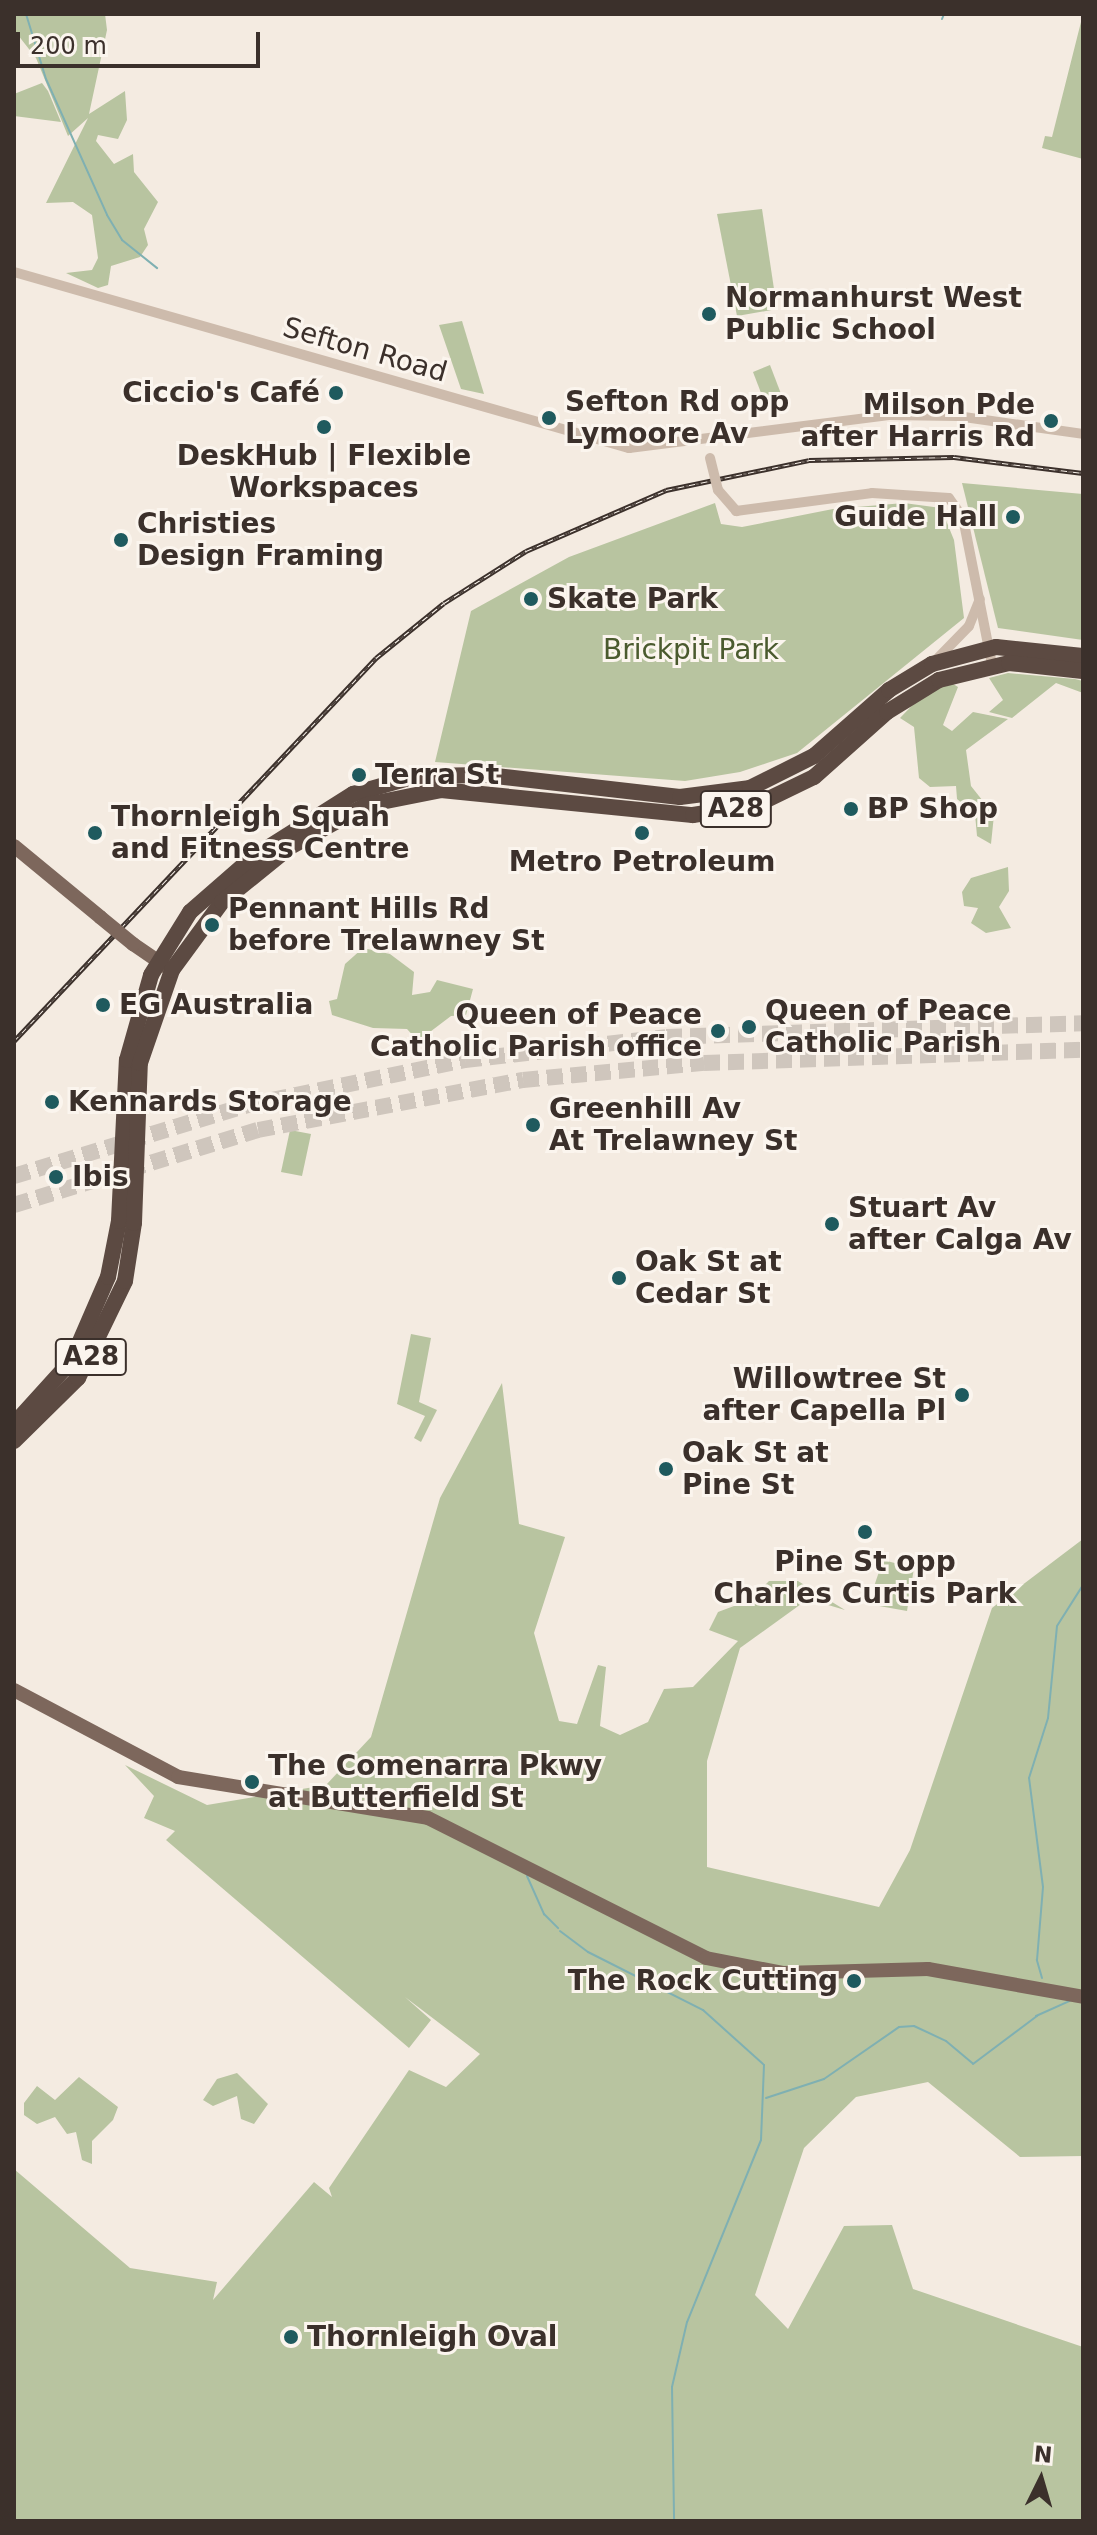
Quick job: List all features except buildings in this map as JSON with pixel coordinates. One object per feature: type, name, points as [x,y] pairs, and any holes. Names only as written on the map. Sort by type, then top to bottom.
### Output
[{"type":"highway","name":"A28","points":[[14,1424],[72,1360],[108,1277],[119,1221],[127,1060],[157,961],[190,912],[222,881],[353,794],[402,779],[456,773],[657,796],[725,794],[791,771],[889,690],[932,664],[1036,647],[1083,656]]},
{"type":"highway","name":"A28","points":[[14,1441],[78,1378],[125,1281],[134,1223],[140,1063],[172,970],[209,916],[249,877],[316,829],[366,805],[451,790],[671,814],[756,805],[828,767],[919,689],[990,656],[1083,671]]},
{"type":"main road","points":[[14,846],[133,944],[172,970]]},
{"type":"main road","points":[[14,1690],[178,1777],[428,1818],[706,1958],[783,1973],[928,1969],[1083,1997]]},
{"type":"street","name":"Sefton Road","points":[[14,272],[629,448],[706,439],[809,420],[889,415],[957,416],[1083,434]]},
{"type":"street","points":[[706,439],[718,490],[733,511],[855,494],[938,493],[958,506],[980,597],[990,656]]},
{"type":"street","points":[[932,664],[969,626],[980,597]]},
{"type":"green space","points":[[14,14],[105,14],[107,30],[89,114],[125,91],[127,120],[118,139],[98,135],[96,141],[114,164],[133,154],[134,172],[158,202],[144,229],[148,245],[140,257],[111,266],[108,285],[98,288],[66,273],[92,270],[98,258],[92,215],[73,202],[46,203],[88,118],[68,136],[36,58],[14,30]]},
{"type":"green space","points":[[1083,14],[1083,159],[1042,148],[1045,136],[1052,137]]},
{"type":"green space","points":[[42,83],[61,122],[14,116],[14,94]]},
{"type":"green space","points":[[762,209],[777,309],[737,316],[717,214]]},
{"type":"green space","points":[[462,321],[484,394],[461,389],[439,325]]},
{"type":"green space","points":[[770,365],[783,399],[766,406],[753,372]]},
{"type":"green space","points":[[962,483],[1083,494],[1083,640],[998,628]]},
{"type":"green space","name":"Brickpit Park","points":[[715,503],[721,524],[742,527],[833,509],[904,503],[941,508],[954,540],[964,618],[797,753],[740,772],[685,781],[435,762],[471,611],[569,557]]},
{"type":"green space","points":[[1008,673],[1083,681],[1083,693],[1056,683],[1012,718],[989,712],[1003,700],[989,678]]},
{"type":"green space","points":[[950,682],[958,687],[943,725],[952,731],[973,712],[1008,719],[966,750],[971,786],[994,815],[991,844],[977,836],[975,814],[957,799],[956,786],[930,787],[919,778],[914,727],[900,718],[930,687]]},
{"type":"green space","points":[[1008,867],[1009,891],[999,907],[1011,928],[986,933],[971,923],[978,908],[964,906],[962,892],[971,878]]},
{"type":"green space","points":[[363,948],[390,954],[414,972],[412,995],[430,992],[437,980],[473,989],[466,1015],[451,1016],[418,1041],[407,1029],[373,1028],[332,1015],[329,1001],[337,999],[345,964]]},
{"type":"green space","points":[[290,1130],[311,1134],[302,1176],[281,1172]]},
{"type":"green space","points":[[411,1334],[431,1338],[419,1402],[437,1410],[421,1442],[414,1438],[425,1416],[397,1404]]},
{"type":"green space","points":[[502,1383],[519,1524],[565,1537],[534,1633],[559,1721],[577,1724],[598,1665],[606,1667],[600,1726],[620,1735],[648,1722],[664,1689],[693,1687],[738,1641],[709,1630],[718,1612],[750,1600],[769,1581],[798,1581],[845,1610],[808,1599],[740,1648],[707,1761],[707,1867],[879,1907],[910,1850],[992,1608],[1083,1539],[1083,2156],[1020,2157],[928,2082],[856,2097],[804,2148],[755,2295],[788,2329],[844,2226],[892,2225],[913,2289],[1083,2347],[1083,2521],[14,2521],[14,2169],[130,2268],[217,2282],[213,2300],[314,2182],[332,2197],[329,2188],[409,2070],[446,2087],[480,2054],[405,1997],[431,2020],[409,2048],[166,1840],[175,1831],[144,1818],[154,1796],[125,1765],[207,1805],[326,1785],[371,1737],[440,1498]]},
{"type":"green space","points":[[883,1560],[914,1568],[907,1611],[868,1604]]},
{"type":"green space","points":[[237,2073],[268,2104],[254,2124],[241,2119],[237,2096],[213,2106],[203,2100],[217,2079]]},
{"type":"green space","points":[[79,2077],[118,2107],[113,2120],[92,2141],[92,2164],[82,2160],[76,2132],[67,2134],[55,2117],[37,2124],[24,2115],[24,2103],[37,2086],[55,2100]]},
{"type":"waterway","points":[[26,14],[46,79],[107,215],[122,240],[157,268]]},
{"type":"waterway","points":[[942,19],[944,14]]},
{"type":"waterway","points":[[1042,1978],[1037,1960],[1043,1887],[1029,1778],[1048,1718],[1057,1626],[1083,1585]]},
{"type":"waterway","points":[[527,1876],[544,1914],[558,1928]]},
{"type":"waterway","points":[[560,1931],[588,1952],[703,2010],[764,2065],[761,2140],[687,2322],[672,2387],[674,2521]]},
{"type":"waterway","points":[[1036,2016],[1070,2001]]},
{"type":"waterway","points":[[766,2098],[824,2079],[899,2027],[914,2026],[946,2041],[973,2064],[1037,2016]]},
{"type":"tunnel","points":[[14,1176],[248,1105],[465,1060],[666,1037],[1083,1023]]},
{"type":"tunnel","points":[[14,1205],[258,1130],[523,1080],[704,1063],[1083,1050]]},
{"type":"railway","points":[[14,1041],[376,658],[444,603],[526,551],[666,490],[809,460],[954,457],[1083,473]]},
{"type":"place","name":"Normanhurst West Public School","points":[[709,314]]},
{"type":"place","name":"Ciccio's Café","points":[[336,393]]},
{"type":"place","name":"Sefton Rd opp Lymoore Av","points":[[549,418]]},
{"type":"place","name":"Milson Pde after Harris Rd","points":[[1051,421]]},
{"type":"place","name":"DeskHub | Flexible Workspaces","points":[[324,427]]},
{"type":"place","name":"Guide Hall","points":[[1013,517]]},
{"type":"place","name":"Christies Design Framing","points":[[121,540]]},
{"type":"place","name":"Skate Park","points":[[531,599]]},
{"type":"place","name":"Terra St","points":[[359,775]]},
{"type":"place","name":"BP Shop","points":[[851,809]]},
{"type":"place","name":"Thornleigh Squah and Fitness Centre","points":[[95,833]]},
{"type":"place","name":"Metro Petroleum","points":[[642,833]]},
{"type":"place","name":"Pennant Hills Rd before Trelawney St","points":[[212,925]]},
{"type":"place","name":"EG Australia","points":[[103,1005]]},
{"type":"place","name":"Queen of Peace Catholic Parish","points":[[749,1027]]},
{"type":"place","name":"Queen of Peace Catholic Parish office","points":[[718,1031]]},
{"type":"place","name":"Kennards Storage","points":[[52,1102]]},
{"type":"place","name":"Greenhill Av At Trelawney St","points":[[533,1125]]},
{"type":"place","name":"Ibis","points":[[56,1177]]},
{"type":"place","name":"Stuart Av after Calga Av","points":[[832,1224]]},
{"type":"place","name":"Oak St at Cedar St","points":[[619,1278]]},
{"type":"place","name":"Willowtree St after Capella Pl","points":[[962,1395]]},
{"type":"place","name":"Oak St at Pine St","points":[[666,1469]]},
{"type":"place","name":"Pine St opp Charles Curtis Park","points":[[865,1532]]},
{"type":"place","name":"The Comenarra Pkwy at Butterfield St","points":[[252,1782]]},
{"type":"place","name":"The Rock Cutting","points":[[854,1981]]},
{"type":"place","name":"Thornleigh Oval","points":[[291,2337]]}]
